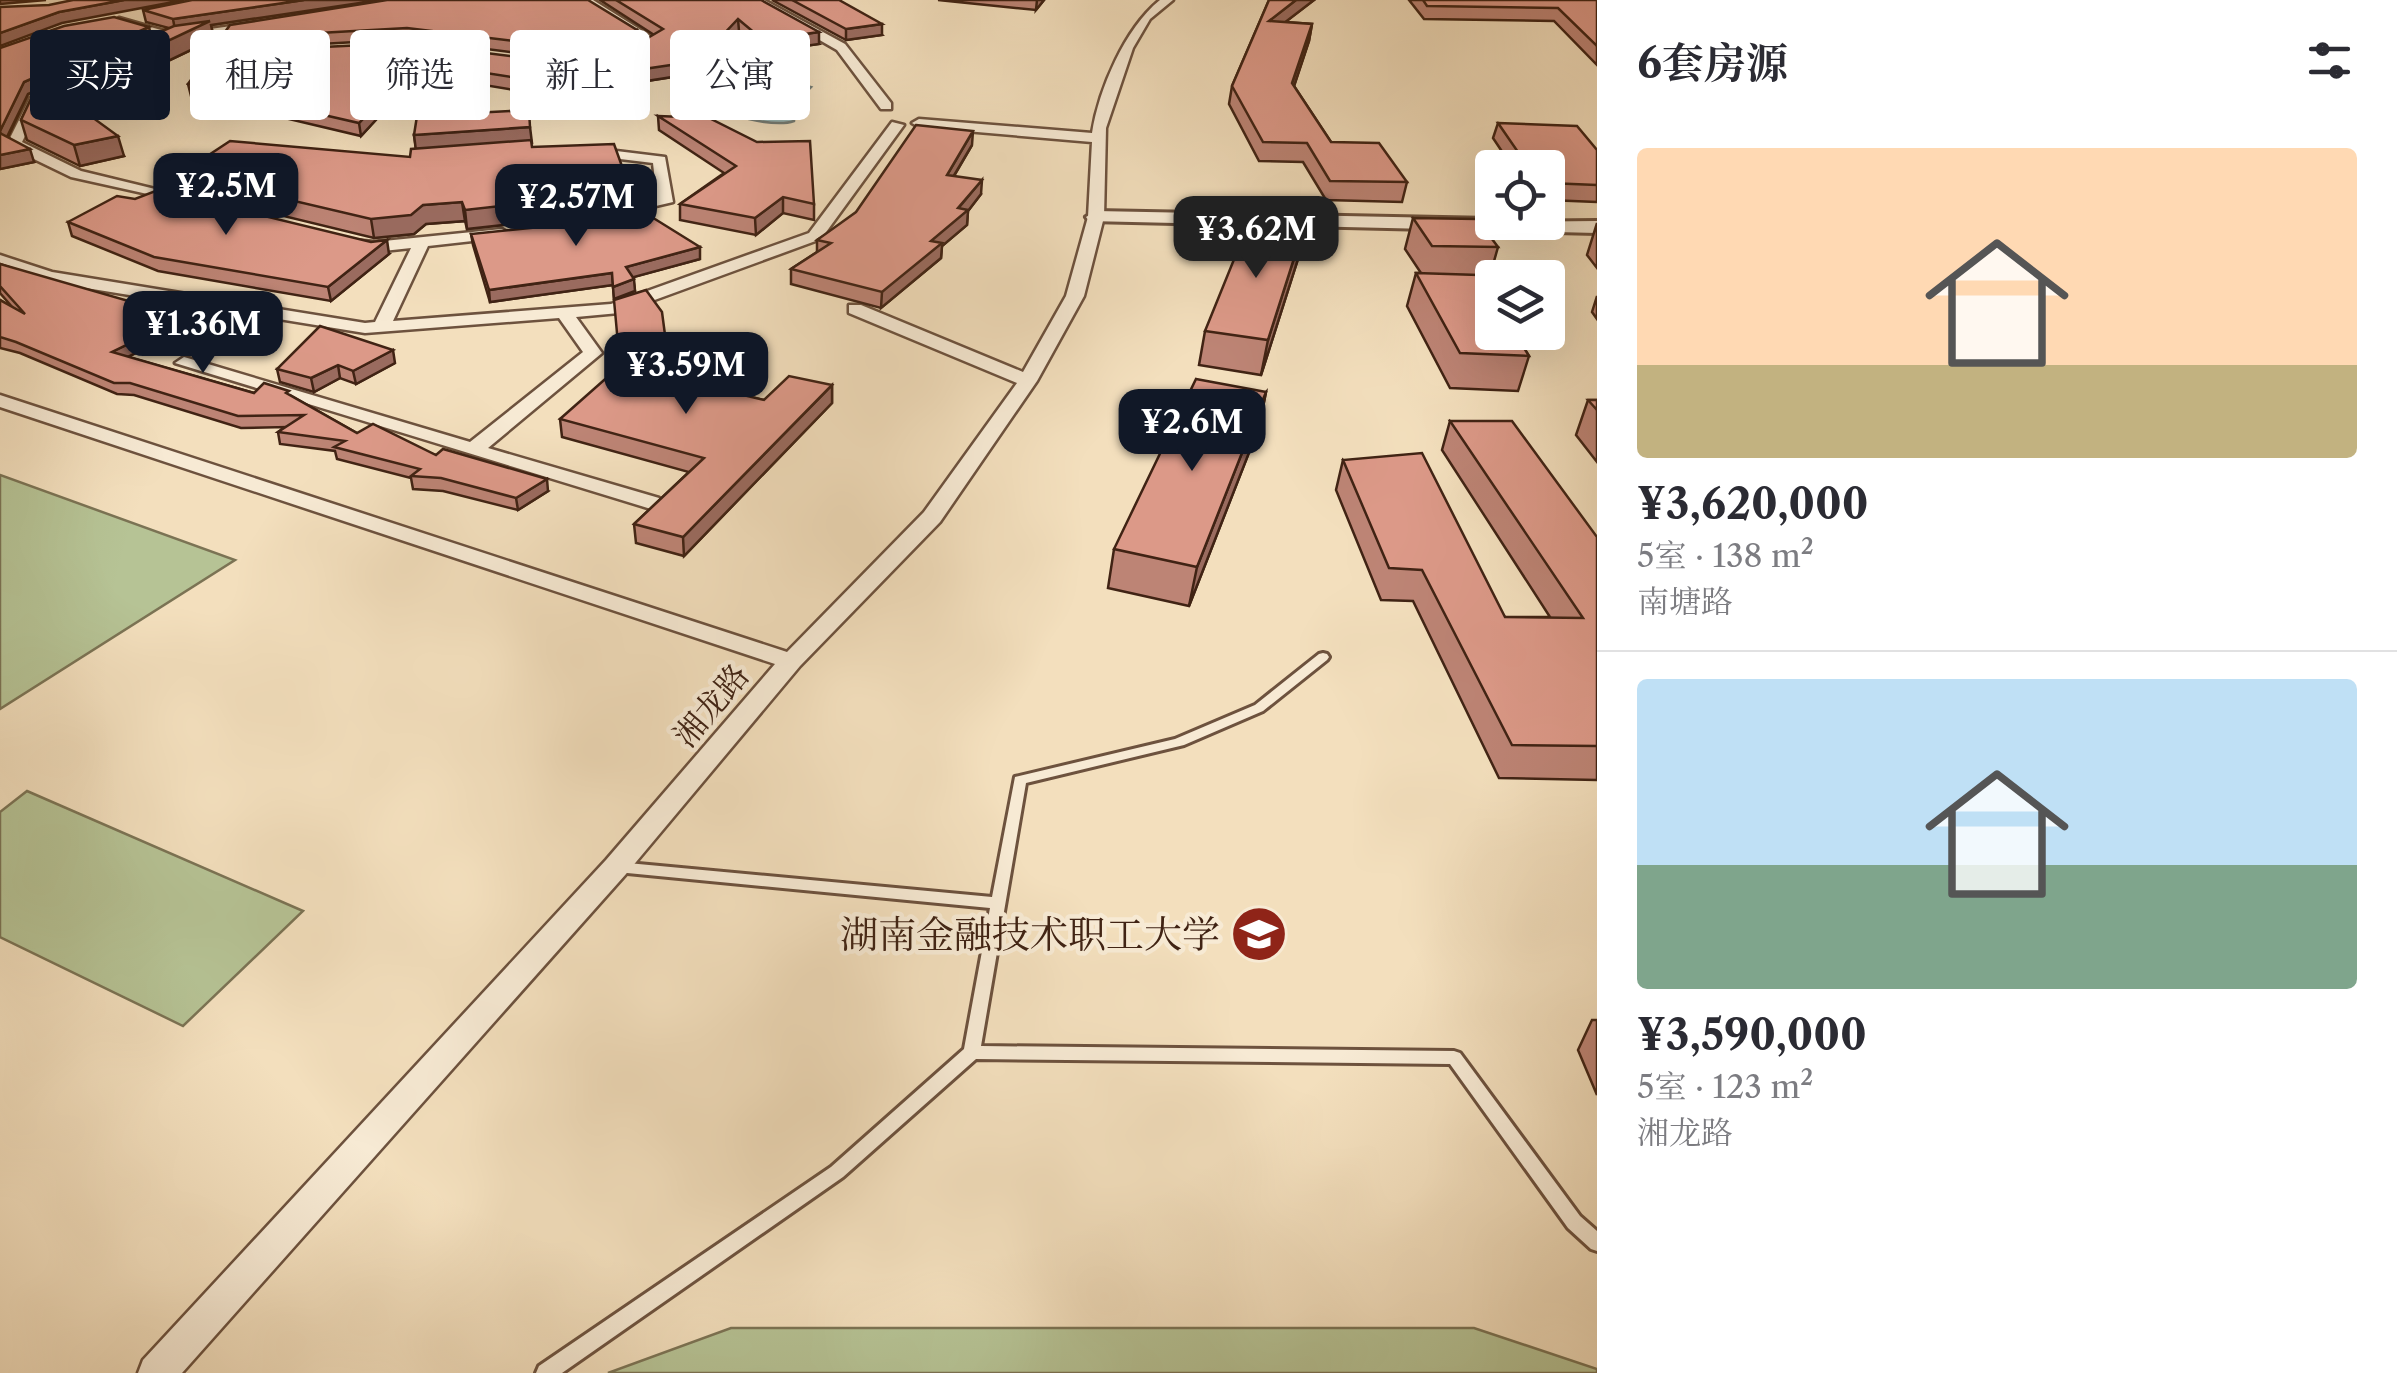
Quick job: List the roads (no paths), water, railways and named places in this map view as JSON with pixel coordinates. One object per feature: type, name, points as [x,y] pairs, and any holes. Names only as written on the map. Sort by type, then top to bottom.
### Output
[{"type":"street","points":[[585,0],[634,30]]},
{"type":"street","points":[[756,0],[841,47],[887,114]]},
{"type":"street","name":"湘龙路","points":[[156,1373],[616,867],[792,661],[932,517],[1028,381],[1075,296],[1096,218],[1099,133],[1127,48],[1146,17],[1167,0]]},
{"type":"street","points":[[98,24],[151,14]]},
{"type":"street","points":[[116,20],[174,38]]},
{"type":"street","points":[[170,40],[272,23]]},
{"type":"street","points":[[30,111],[14,144],[76,174],[206,206]]},
{"type":"street","points":[[887,114],[922,114],[1099,133]]},
{"type":"street","points":[[0,260],[49,277],[365,328],[612,309],[814,236],[887,114]]},
{"type":"street","points":[[565,148],[660,160],[665,202],[588,220]]},
{"type":"street","points":[[1096,218],[1597,227]]},
{"type":"street","points":[[337,238],[374,247],[513,233]]},
{"type":"street","points":[[382,326],[422,242]]},
{"type":"street","points":[[855,309],[1028,381]]},
{"type":"street","points":[[476,448],[592,354],[563,312]]},
{"type":"street","points":[[184,363],[651,502]]},
{"type":"street","points":[[0,401],[792,661]]},
{"type":"lane","points":[[546,1373],[836,1172],[972,1052],[1020,780],[1179,742],[1259,708],[1323,657]]},
{"type":"lane","points":[[616,867],[998,903]]},
{"type":"lane","points":[[972,1052],[1454,1058],[1574,1222],[1597,1242]]},
{"type":"water","points":[[756,120],[794,120],[784,123]]},
{"type":"place","name":"湖南金融技术职工大学","points":[[1259,934]]}]
